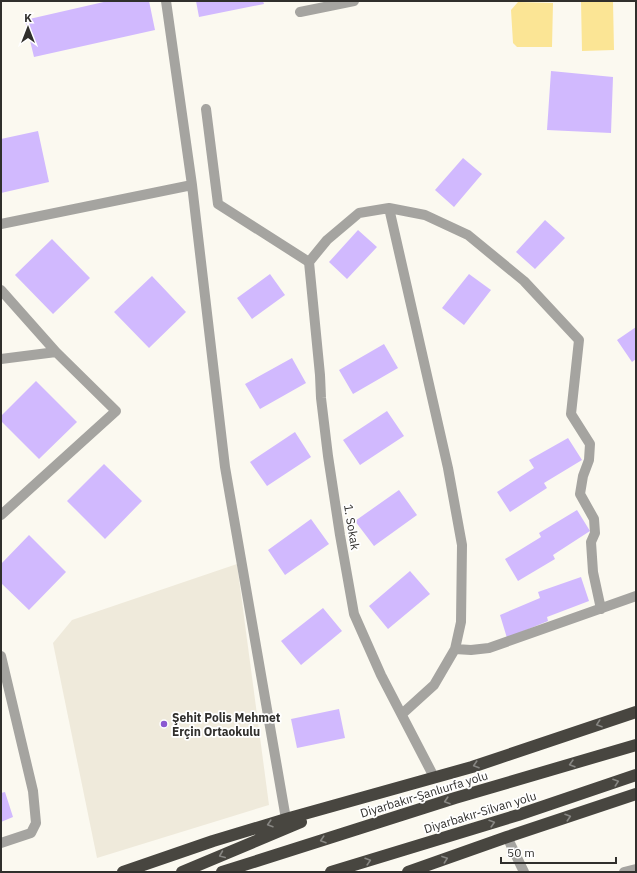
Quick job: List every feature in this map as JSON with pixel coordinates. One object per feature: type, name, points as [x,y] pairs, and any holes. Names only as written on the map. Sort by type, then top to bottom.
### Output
[{"type":"highway","points":[[123,872],[213,841],[286,819],[472,767],[636,712]]},
{"type":"highway","name":"Diyarbakır-Şanlıurfa yolu","points":[[222,872],[455,798],[636,745]]},
{"type":"highway","name":"Diyarbakır-Silvan yolu","points":[[331,872],[518,815],[636,775]]},
{"type":"highway","points":[[409,871],[636,794]]},
{"type":"highway","points":[[182,872],[348,802]]},
{"type":"street","points":[[166,1],[192,185],[225,467],[286,819]]},
{"type":"street","points":[[300,12],[354,1]]},
{"type":"street","points":[[206,109],[218,204],[309,262],[328,240],[359,213],[390,208],[425,215],[468,235],[524,281],[579,340],[571,414],[590,444],[589,460],[583,476],[580,494],[594,519],[595,533],[591,542],[592,572],[601,609]]},
{"type":"street","points":[[1,224],[192,185]]},
{"type":"street","points":[[390,208],[446,461],[462,546],[461,622],[454,649],[434,685],[402,714]]},
{"type":"street","name":"1. Sokak","points":[[309,262],[321,398],[328,456],[354,614],[381,675],[434,778]]},
{"type":"street","points":[[1,290],[56,352],[116,411],[1,515]]},
{"type":"street","points":[[1,359],[56,352]]},
{"type":"street","points":[[454,649],[471,650],[489,648],[636,596]]},
{"type":"street","points":[[1,656],[33,790],[36,823],[31,833],[1,842]]},
{"type":"street","points":[[507,837],[524,872]]},
{"type":"street","points":[[624,872],[636,869]]},
{"type":"shaded area","points":[[581,1],[613,1],[614,50],[582,51]]},
{"type":"shaded area","points":[[518,2],[553,3],[552,47],[517,47],[513,43],[511,10]]},
{"type":"shaded area","name":"Şehit Polis Mehmet Erçin Ortaokulu","points":[[237,564],[269,805],[97,858],[53,643],[72,620]]},
{"type":"building","points":[[108,1],[149,1],[155,30],[34,57],[25,20]]},
{"type":"building","points":[[196,1],[263,1],[264,4],[199,17]]},
{"type":"building","points":[[551,71],[613,77],[611,133],[547,130]]},
{"type":"building","points":[[38,131],[49,182],[1,193],[1,139]]},
{"type":"building","points":[[463,158],[482,174],[454,207],[435,190]]},
{"type":"building","points":[[545,220],[565,238],[535,269],[516,252]]},
{"type":"building","points":[[358,230],[377,247],[347,279],[329,262]]},
{"type":"building","points":[[52,239],[90,278],[53,314],[15,275]]},
{"type":"building","points":[[270,274],[285,295],[252,319],[237,298]]},
{"type":"building","points":[[469,274],[491,290],[464,325],[442,308]]},
{"type":"building","points":[[152,276],[186,312],[149,348],[114,312]]},
{"type":"building","points":[[636,327],[636,359],[632,362],[617,340]]},
{"type":"building","points":[[384,344],[398,368],[353,394],[339,370]]},
{"type":"building","points":[[292,358],[306,383],[260,409],[245,384]]},
{"type":"building","points":[[36,381],[77,422],[39,459],[1,421],[1,416]]},
{"type":"building","points":[[387,411],[404,436],[360,465],[343,440]]},
{"type":"building","points":[[295,432],[311,457],[267,486],[250,462]]},
{"type":"building","points":[[568,438],[582,460],[544,483],[547,488],[510,512],[497,492],[534,468],[529,460]]},
{"type":"building","points":[[104,464],[142,501],[105,539],[67,501]]},
{"type":"building","points":[[399,490],[417,515],[374,546],[355,521]]},
{"type":"building","points":[[577,510],[590,531],[553,555],[555,559],[518,581],[505,559],[541,537],[539,533]]},
{"type":"building","points":[[311,519],[329,544],[285,575],[268,550]]},
{"type":"building","points":[[29,535],[66,572],[29,610],[1,583],[1,564]]},
{"type":"building","points":[[410,571],[430,594],[388,629],[369,606]]},
{"type":"building","points":[[581,577],[589,601],[547,617],[548,621],[507,638],[500,615],[540,598],[538,592]]},
{"type":"building","points":[[323,608],[342,631],[301,665],[281,641]]},
{"type":"building","points":[[339,709],[345,738],[297,748],[291,719]]},
{"type":"building","points":[[5,792],[13,817],[1,822],[1,793]]},
{"type":"place","name":"Şehit Polis Mehmet Erçin Ortaokulu","points":[[164,724]]}]
